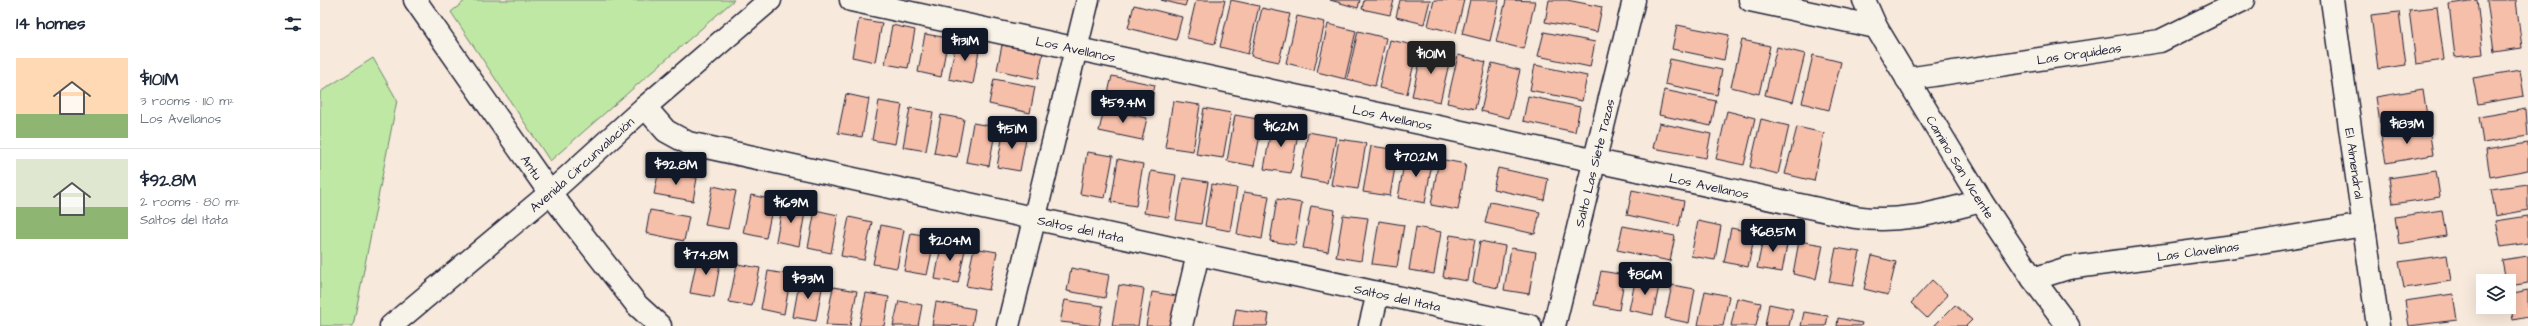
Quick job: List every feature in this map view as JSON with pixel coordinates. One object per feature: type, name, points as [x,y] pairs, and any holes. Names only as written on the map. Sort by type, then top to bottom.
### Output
[{"type":"street","name":"Antu","points":[[415,0],[550,193],[637,305],[660,326]]},
{"type":"street","name":"Avenida Circunvalación","points":[[402,322],[550,193],[645,107],[770,0]]},
{"type":"street","name":"Los Avellanos","points":[[852,0],[1871,219],[1917,218],[1981,201]]},
{"type":"street","points":[[1008,326],[1088,0]]},
{"type":"street","name":"Salto Las Siete Tazas","points":[[1554,326],[1634,0]]},
{"type":"street","points":[[1750,0],[1876,27]]},
{"type":"street","name":"Camino San Vicente","points":[[1864,0],[1876,27],[1981,201],[2033,279],[2068,326]]},
{"type":"street","name":"Las Orquídeas","points":[[1907,79],[2160,41],[2243,0]]},
{"type":"street","name":"El Almendral","points":[[2332,0],[2378,326]]},
{"type":"street","name":"Saltos del Itata","points":[[645,107],[666,131],[688,143],[1530,326]]},
{"type":"street","name":"Las Clavelinas","points":[[2033,279],[2068,268],[2242,245],[2364,225]]},
{"type":"street","points":[[1181,326],[1198,254]]},
{"type":"street","points":[[1370,326],[1378,293]]},
{"type":"green space","points":[[466,0],[734,0],[550,161],[451,12]]},
{"type":"green space","points":[[373,58],[397,100],[353,326],[320,326],[320,92]]},
{"type":"building","points":[[1161,0],[1187,0],[1185,6]]},
{"type":"building","points":[[1196,0],[1225,0],[1215,44],[1187,38]]},
{"type":"building","points":[[1231,0],[1259,6],[1248,54],[1220,47]]},
{"type":"building","points":[[1330,0],[1360,0],[1358,8]]},
{"type":"building","points":[[1364,0],[1394,0],[1390,15],[1362,9]]},
{"type":"building","points":[[1400,0],[1430,0],[1424,24],[1396,17]]},
{"type":"building","points":[[1434,0],[1464,0],[1456,33],[1428,26]]},
{"type":"building","points":[[1470,0],[1499,0],[1490,41],[1462,34]]},
{"type":"building","points":[[1506,0],[1535,1],[1524,49],[1496,42]]},
{"type":"building","points":[[1549,0],[1567,0],[1602,7],[1597,32],[1545,22]]},
{"type":"building","points":[[2477,0],[2483,54],[2455,57],[2449,4]]},
{"type":"building","points":[[2487,0],[2516,0],[2522,48],[2494,52]]},
{"type":"building","points":[[1134,5],[1182,17],[1176,40],[1128,28]]},
{"type":"building","points":[[2437,7],[2444,60],[2416,64],[2409,10]]},
{"type":"building","points":[[1262,8],[1290,14],[1279,62],[1251,56]]},
{"type":"building","points":[[2399,12],[2406,65],[2378,69],[2371,15]]},
{"type":"building","points":[[1297,16],[1325,22],[1314,70],[1286,63]]},
{"type":"building","points":[[859,19],[882,23],[875,62],[852,57]]},
{"type":"building","points":[[1328,24],[1356,31],[1345,79],[1317,72]]},
{"type":"building","points":[[892,25],[915,30],[908,68],[885,64]]},
{"type":"building","points":[[1677,25],[1729,35],[1724,60],[1672,49]]},
{"type":"building","points":[[1358,31],[1386,38],[1375,86],[1347,79]]},
{"type":"building","points":[[1544,32],[1595,42],[1590,67],[1538,56]]},
{"type":"building","points":[[925,34],[948,38],[941,77],[918,72]]},
{"type":"building","points":[[1390,40],[1418,46],[1407,94],[1379,88]]},
{"type":"building","points":[[1742,40],[1770,46],[1759,94],[1731,87]]},
{"type":"building","points":[[956,41],[980,45],[973,84],[949,79]]},
{"type":"building","points":[[1002,45],[1043,53],[1038,79],[997,70]]},
{"type":"building","points":[[1777,47],[1805,54],[1793,102],[1765,95]]},
{"type":"building","points":[[1423,48],[1451,55],[1440,102],[1412,96]]},
{"type":"building","points":[[1458,55],[1486,62],[1475,109],[1447,103]]},
{"type":"building","points":[[1813,55],[1841,62],[1829,110],[1802,103]]},
{"type":"building","points":[[1670,59],[1722,70],[1717,95],[1665,84]]},
{"type":"building","points":[[1492,63],[1520,70],[1509,118],[1481,111]]},
{"type":"building","points":[[1535,65],[1587,76],[1582,101],[1530,90]]},
{"type":"building","points":[[2520,70],[2524,96],[2478,104],[2473,78]]},
{"type":"building","points":[[1112,76],[1155,85],[1150,107],[1107,97]]},
{"type":"building","points":[[994,79],[1035,87],[1030,113],[989,104]]},
{"type":"building","points":[[2423,89],[2427,116],[2380,123],[2376,97]]},
{"type":"building","points":[[1664,90],[1716,101],[1711,126],[1659,115]]},
{"type":"building","points":[[846,94],[869,99],[862,137],[838,133]]},
{"type":"building","points":[[1528,96],[1580,107],[1575,132],[1523,121]]},
{"type":"building","points":[[879,101],[902,105],[895,144],[872,140]]},
{"type":"building","points":[[1173,101],[1200,105],[1193,151],[1165,147]]},
{"type":"building","points":[[910,108],[933,112],[926,151],[903,147]]},
{"type":"building","points":[[1204,108],[1231,113],[1223,158],[1196,154]]},
{"type":"building","points":[[1104,109],[1147,118],[1142,140],[1099,131]]},
{"type":"building","points":[[2526,109],[2528,136],[2483,143],[2479,117]]},
{"type":"building","points":[[1727,111],[1755,118],[1744,165],[1716,159]]},
{"type":"building","points":[[941,115],[964,119],[957,157],[934,153]]},
{"type":"building","points":[[1235,115],[1263,120],[1254,166],[1227,161]]},
{"type":"building","points":[[1761,119],[1789,126],[1778,174],[1750,167]]},
{"type":"building","points":[[973,123],[996,127],[989,166],[966,162]]},
{"type":"building","points":[[1272,123],[1299,128],[1291,173],[1264,169]]},
{"type":"building","points":[[1659,123],[1711,134],[1706,158],[1653,148]]},
{"type":"building","points":[[1797,127],[1824,133],[1814,181],[1785,174]]},
{"type":"building","points":[[1004,128],[1027,133],[1020,171],[997,167]]},
{"type":"building","points":[[2429,128],[2433,155],[2386,163],[2381,136]]},
{"type":"building","points":[[1308,132],[1336,137],[1327,183],[1300,178]]},
{"type":"building","points":[[1339,139],[1366,143],[1358,189],[1331,185]]},
{"type":"building","points":[[2528,143],[2528,170],[2490,177],[2486,150]]},
{"type":"building","points":[[1371,146],[1398,150],[1390,196],[1363,192]]},
{"type":"building","points":[[1087,152],[1113,156],[1105,198],[1080,194]]},
{"type":"building","points":[[1406,152],[1433,157],[1425,203],[1398,198]]},
{"type":"building","points":[[1118,159],[1143,164],[1136,206],[1111,202]]},
{"type":"building","points":[[1439,159],[1466,164],[1458,210],[1431,205]]},
{"type":"building","points":[[1498,168],[1548,179],[1544,200],[1493,189]]},
{"type":"building","points":[[659,170],[697,178],[693,201],[654,194]]},
{"type":"building","points":[[1151,171],[1176,175],[1169,217],[1144,213]]},
{"type":"building","points":[[2436,171],[2440,197],[2393,204],[2389,178]]},
{"type":"building","points":[[1183,178],[1208,182],[1201,224],[1176,220]]},
{"type":"building","points":[[1212,184],[1237,188],[1230,231],[1205,226]]},
{"type":"building","points":[[2528,184],[2528,210],[2496,216],[2491,189]]},
{"type":"building","points":[[713,186],[736,191],[728,229],[705,225]]},
{"type":"building","points":[[1632,190],[1684,201],[1679,226],[1627,215]]},
{"type":"building","points":[[1244,192],[1269,196],[1262,239],[1237,234]]},
{"type":"building","points":[[751,195],[774,200],[766,238],[743,233]]},
{"type":"building","points":[[1277,199],[1302,203],[1295,245],[1270,241]]},
{"type":"building","points":[[783,202],[806,207],[799,246],[776,241]]},
{"type":"building","points":[[1490,202],[1540,212],[1535,234],[1485,223]]},
{"type":"building","points":[[1311,206],[1335,210],[1328,252],[1303,248]]},
{"type":"building","points":[[650,210],[689,217],[684,241],[646,233]]},
{"type":"building","points":[[815,210],[838,215],[831,253],[808,248]]},
{"type":"building","points":[[2442,210],[2446,236],[2399,244],[2395,217]]},
{"type":"building","points":[[1343,215],[1368,218],[1361,261],[1336,257]]},
{"type":"building","points":[[2528,216],[2528,243],[2501,247],[2496,221]]},
{"type":"building","points":[[849,217],[872,222],[864,260],[841,256]]},
{"type":"building","points":[[1379,221],[1404,225],[1397,267],[1372,264]]},
{"type":"building","points":[[1698,221],[1721,226],[1715,260],[1691,256]]},
{"type":"building","points":[[881,225],[904,230],[897,268],[873,264]]},
{"type":"building","points":[[1623,226],[1675,236],[1670,261],[1617,250]]},
{"type":"building","points":[[1416,227],[1441,232],[1434,274],[1409,270]]},
{"type":"building","points":[[1731,228],[1755,233],[1748,267],[1724,262]]},
{"type":"building","points":[[911,233],[935,237],[927,275],[904,271]]},
{"type":"building","points":[[1764,234],[1788,239],[1782,272],[1757,268]]},
{"type":"building","points":[[1450,235],[1475,239],[1468,281],[1443,277]]},
{"type":"building","points":[[942,240],[966,245],[958,283],[935,279]]},
{"type":"building","points":[[1480,241],[1505,246],[1498,288],[1473,283]]},
{"type":"building","points":[[1799,241],[1823,245],[1816,279],[1793,274]]},
{"type":"building","points":[[974,248],[997,252],[989,290],[966,286]]},
{"type":"building","points":[[1511,248],[1536,252],[1529,294],[1504,290]]},
{"type":"building","points":[[1836,248],[1860,252],[1853,286],[1829,282]]},
{"type":"building","points":[[698,254],[721,259],[714,297],[690,293]]},
{"type":"building","points":[[2447,255],[2451,281],[2404,288],[2399,262]]},
{"type":"building","points":[[1872,256],[1896,262],[1888,295],[1864,289]]},
{"type":"building","points":[[2528,256],[2528,283],[2516,285],[2516,274],[2505,274],[2502,260]]},
{"type":"building","points":[[737,264],[760,268],[752,306],[729,302]]},
{"type":"building","points":[[1071,268],[1109,275],[1105,298],[1067,291]]},
{"type":"building","points":[[768,271],[791,275],[784,314],[761,309]]},
{"type":"building","points":[[1601,271],[1625,275],[1619,310],[1594,305]]},
{"type":"building","points":[[1636,277],[1660,281],[1653,315],[1629,310]]},
{"type":"building","points":[[800,278],[823,283],[816,321],[793,317]]},
{"type":"building","points":[[1932,280],[1948,295],[1927,318],[1911,303]]},
{"type":"building","points":[[1119,285],[1144,289],[1138,326],[1112,326]]},
{"type":"building","points":[[1672,285],[1695,289],[1689,323],[1665,318]]},
{"type":"building","points":[[833,287],[857,291],[850,326],[826,325]]},
{"type":"building","points":[[2528,290],[2528,317],[2513,320],[2512,314],[2516,314],[2516,293]]},
{"type":"building","points":[[1705,291],[1729,296],[1723,326],[1698,325]]},
{"type":"building","points":[[1152,292],[1177,296],[1172,326],[1146,326]]},
{"type":"building","points":[[866,293],[889,297],[884,326],[859,326]]},
{"type":"building","points":[[2453,294],[2457,320],[2409,326],[2405,301]]},
{"type":"building","points":[[1737,298],[1761,303],[1756,326],[1731,326]]},
{"type":"building","points":[[1065,300],[1103,306],[1099,326],[1060,322]]},
{"type":"building","points":[[899,301],[922,305],[918,326],[893,326]]},
{"type":"building","points":[[936,302],[975,309],[972,326],[932,325]]},
{"type":"building","points":[[1769,304],[1793,309],[1789,326],[1765,326]]},
{"type":"building","points":[[1955,305],[1972,320],[1966,326],[1934,326]]},
{"type":"building","points":[[1236,309],[1269,314],[1267,326],[1233,326]]},
{"type":"building","points":[[1804,312],[1828,316],[1826,326],[1801,326]]},
{"type":"building","points":[[1838,318],[1862,323],[1861,326],[1837,326]]}]
